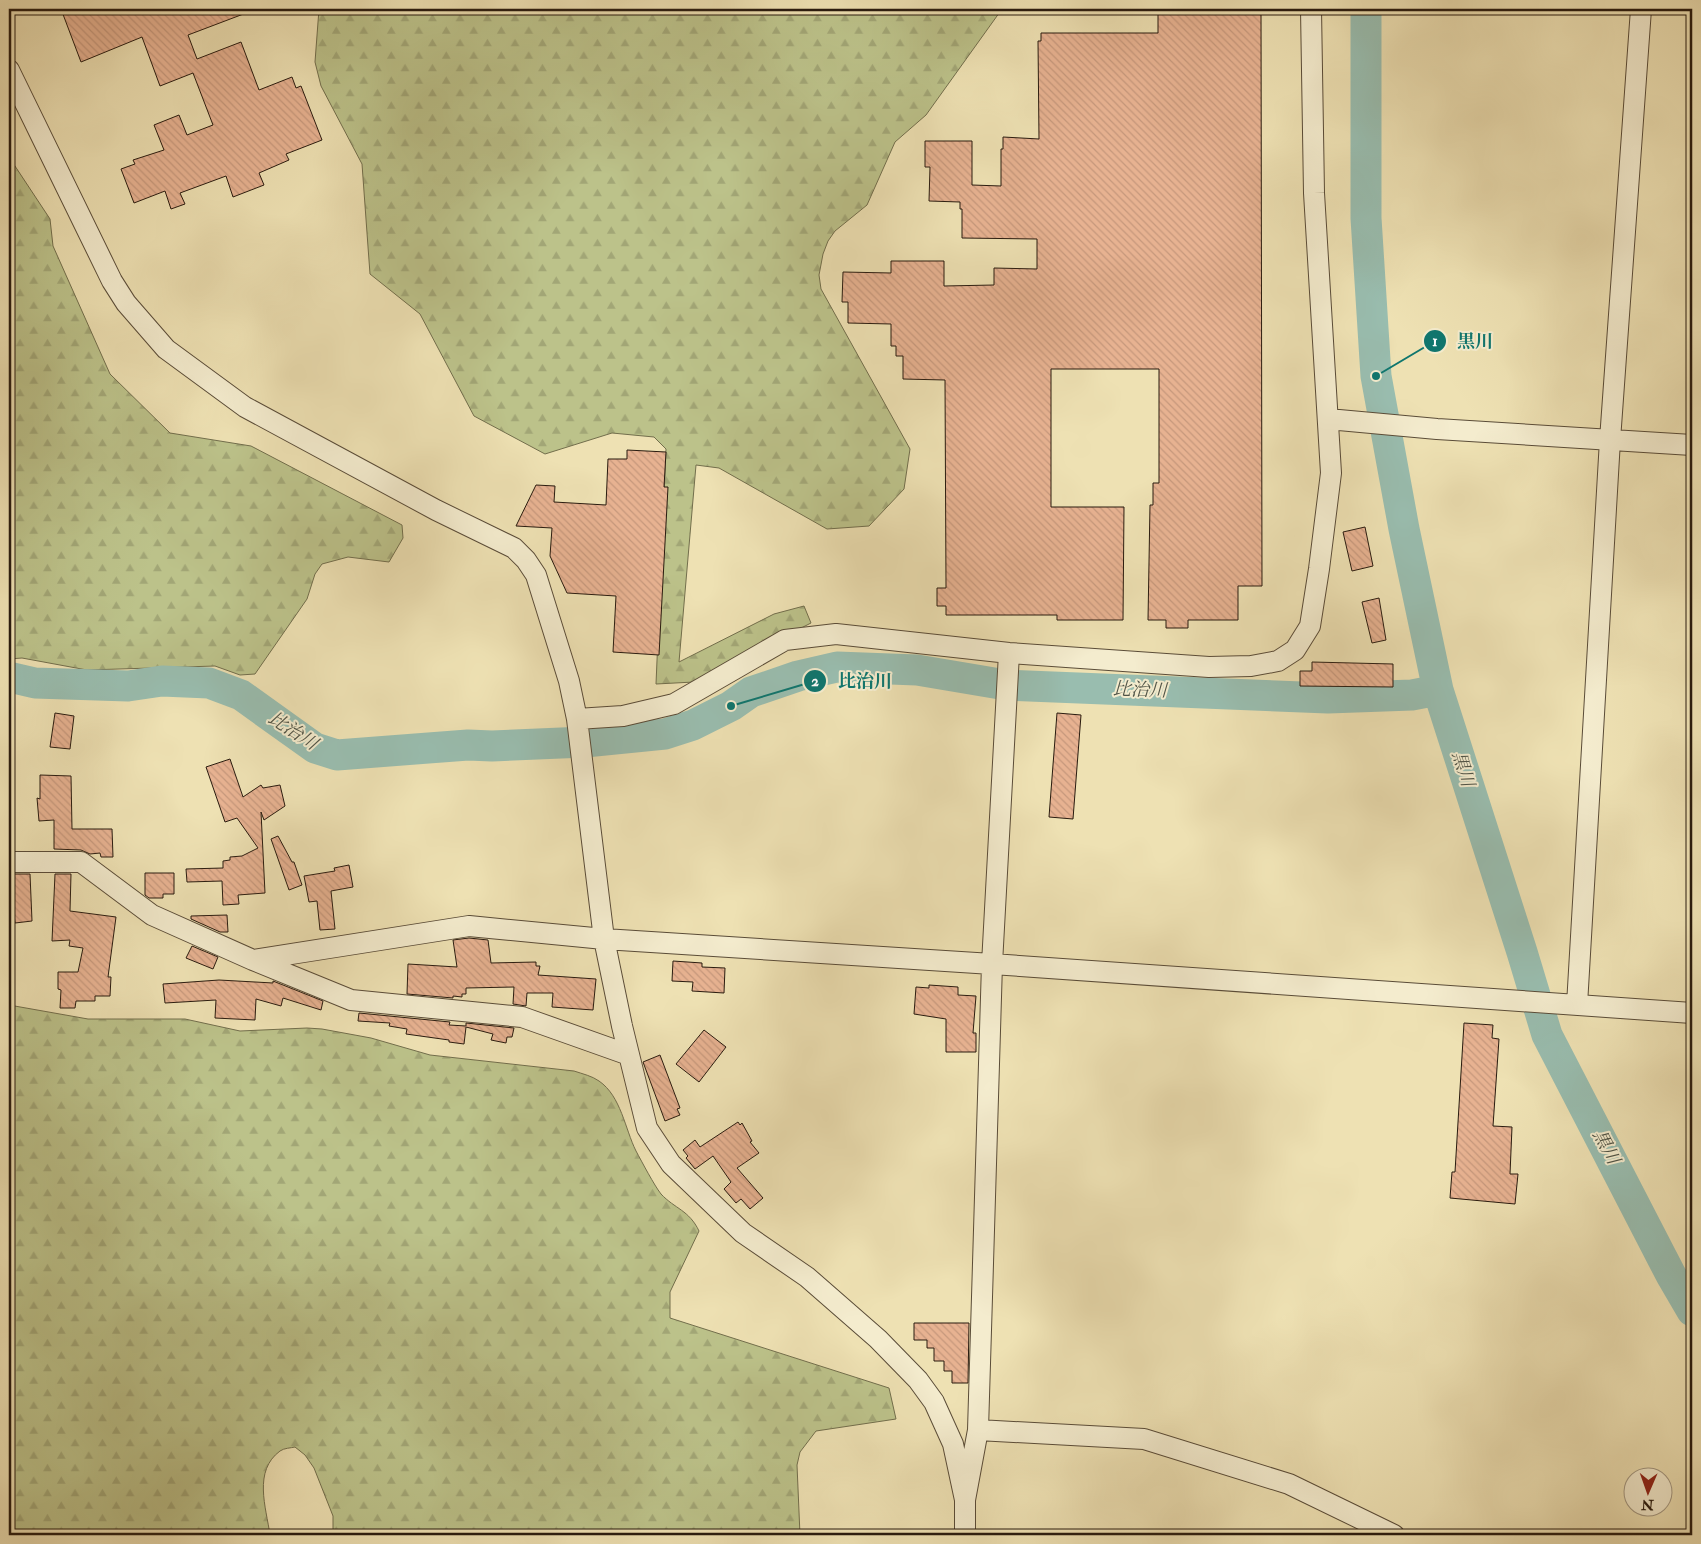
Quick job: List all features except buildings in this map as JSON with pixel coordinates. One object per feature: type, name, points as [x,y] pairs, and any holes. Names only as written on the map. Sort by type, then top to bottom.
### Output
[{"type":"street","points":[[577,719],[623,716],[674,704],[785,640],[836,634],[1009,653],[1209,667],[1250,666],[1278,661],[1294,650],[1310,626],[1319,569],[1335,420],[1314,193],[1311,9]]},
{"type":"street","points":[[1578,1005],[1610,440],[1642,9]]},
{"type":"street","points":[[9,70],[112,281],[126,303],[166,349],[245,407],[436,510],[514,548],[526,560],[536,575],[569,681],[577,719],[604,939],[611,980],[646,1128],[671,1164],[743,1233],[807,1277],[878,1339],[918,1380],[934,1402],[953,1444],[966,1500]]},
{"type":"street","points":[[1335,420],[1438,429],[1692,445]]},
{"type":"street","points":[[965,1535],[966,1500],[978,1430],[992,964],[1009,653]]},
{"type":"street","points":[[9,862],[81,862],[152,915],[351,1000],[522,1017],[629,1055]]},
{"type":"street","points":[[254,960],[469,926],[604,939],[1692,1013]]},
{"type":"street","points":[[978,1430],[1144,1439],[1289,1484],[1394,1535]]},
{"type":"green space","points":[[319,9],[1002,9],[926,115],[895,142],[867,205],[835,231],[828,241],[823,254],[819,275],[821,289],[910,449],[904,489],[869,526],[827,529],[719,468],[696,465],[679,662],[774,614],[804,606],[811,623],[694,682],[656,684],[666,449],[654,437],[612,433],[545,454],[474,416],[420,314],[370,274],[362,164],[321,86],[315,62]]},
{"type":"green space","points":[[9,157],[50,219],[53,246],[110,374],[170,433],[251,446],[402,525],[403,538],[389,562],[348,557],[322,564],[315,574],[307,599],[255,674],[240,675],[215,666],[87,670],[22,658],[9,659]]},
{"type":"green space","points":[[9,1005],[88,1019],[185,1019],[240,1031],[322,1029],[371,1038],[430,1055],[574,1071],[593,1078],[599,1081],[613,1095],[636,1151],[658,1190],[666,1199],[691,1218],[699,1231],[670,1292],[670,1318],[889,1388],[896,1419],[816,1431],[800,1452],[797,1465],[800,1535],[333,1535],[333,1516],[314,1468],[305,1455],[295,1447],[280,1451],[266,1469],[263,1490],[270,1535],[9,1535]]},
{"type":"waterway","name":"黒川","points":[[1366,9],[1366,218],[1376,376],[1404,529],[1438,690],[1547,1035],[1671,1275],[1692,1311]]},
{"type":"waterway","name":"比治川","points":[[9,677],[35,683],[128,686],[162,681],[209,683],[241,695],[315,748],[337,755],[468,745],[492,746],[585,742],[665,734],[693,725],[731,706],[751,692],[798,676],[837,667],[917,670],[1006,685],[1328,698],[1412,695],[1438,690]]},
{"type":"place","name":"黒川","points":[[1376,376]]},
{"type":"place","name":"比治川","points":[[731,706]]}]
